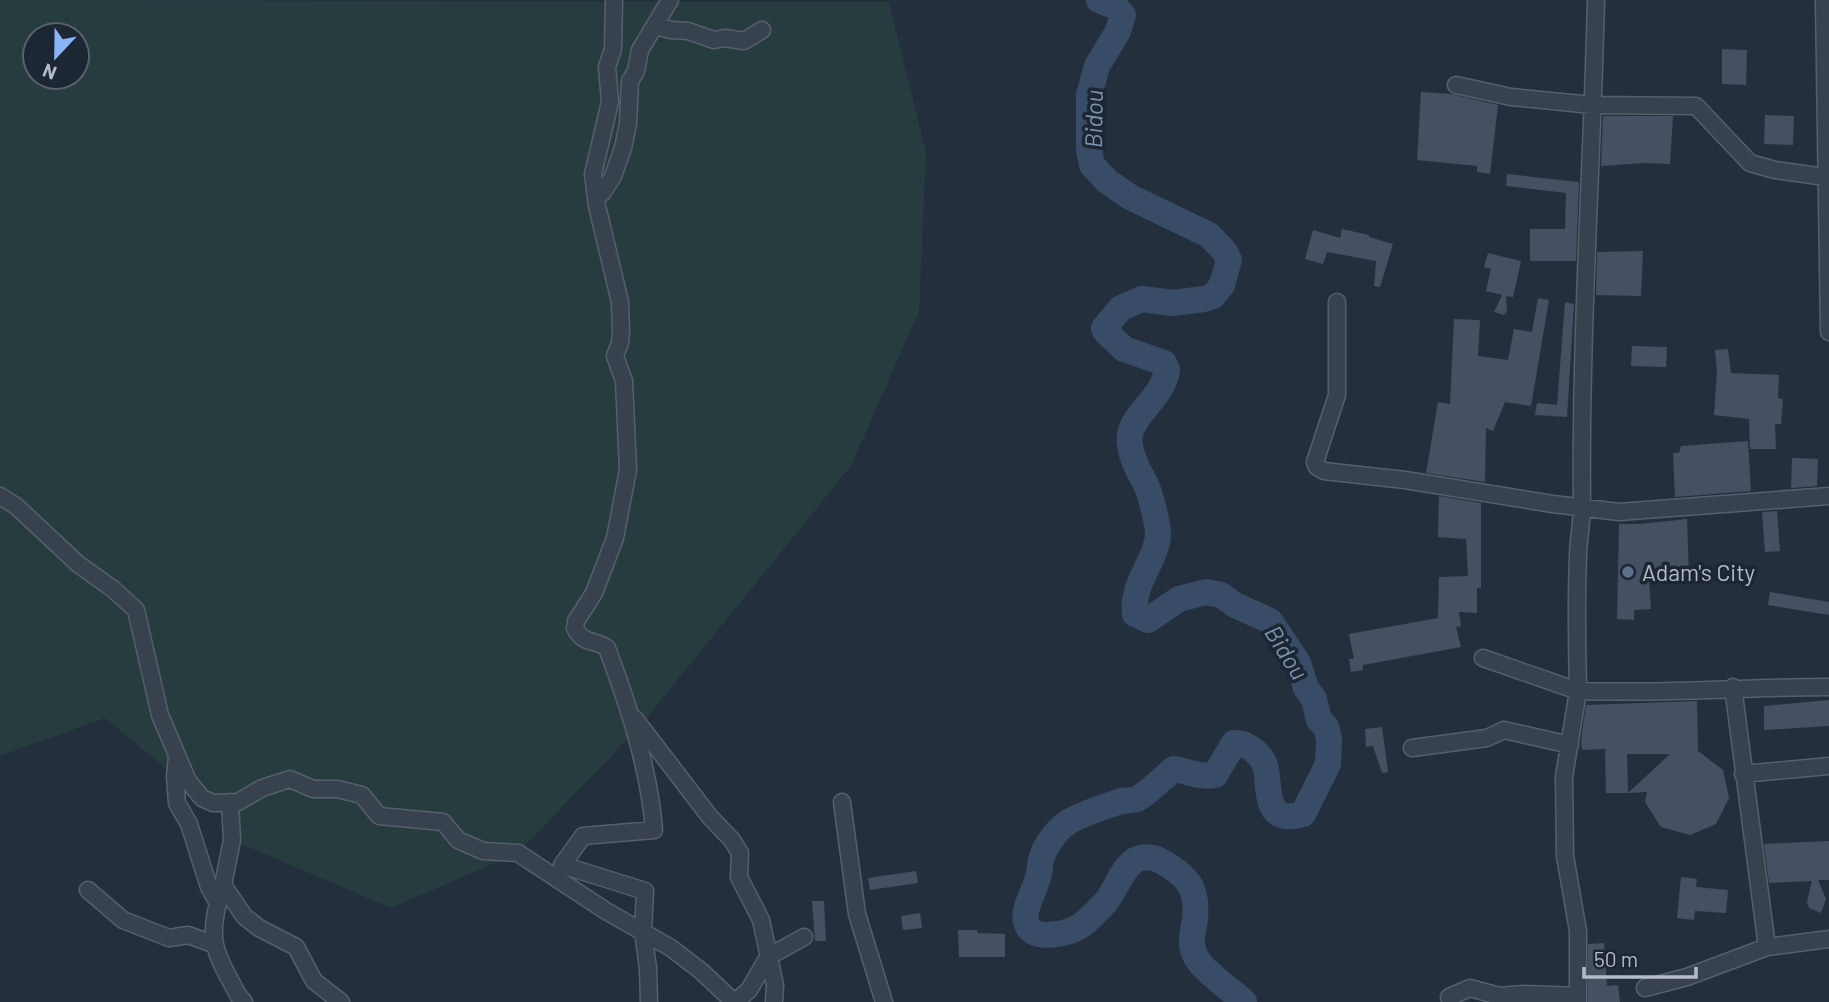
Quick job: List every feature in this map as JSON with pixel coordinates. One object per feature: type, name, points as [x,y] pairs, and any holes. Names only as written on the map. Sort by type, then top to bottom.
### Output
[{"type":"street","points":[[614,0],[612,49],[607,67],[610,102],[593,183],[620,302],[620,343],[615,356],[624,381],[628,470],[615,538],[594,593],[576,621],[575,628],[579,637],[587,643],[600,643],[607,648],[628,708],[652,803],[654,830],[583,836],[562,865],[645,891],[643,932],[649,1002]]},
{"type":"street","points":[[598,196],[617,167],[628,124],[630,81],[636,71],[643,44],[670,0]]},
{"type":"street","points":[[1450,997],[1470,988],[1499,996],[1524,994],[1578,999],[1578,931],[1565,856],[1564,778],[1578,691],[1582,359],[1591,188],[1596,0]]},
{"type":"street","points":[[1824,0],[1827,26],[1825,177],[1829,332]]},
{"type":"street","points":[[656,26],[688,31],[714,40],[725,38],[744,41],[762,30]]},
{"type":"street","points":[[1456,85],[1511,97],[1592,105],[1696,106],[1750,163],[1775,170],[1825,177]]},
{"type":"street","points":[[1337,302],[1337,395],[1315,462],[1317,467],[1324,471],[1582,508],[1635,512],[1829,496]]},
{"type":"street","points":[[0,496],[16,506],[78,564],[113,589],[136,610],[156,702],[188,781],[202,799],[213,803],[238,802],[262,788],[290,779],[313,789],[337,789],[362,795],[379,816],[443,822],[458,840],[483,851],[518,853],[606,911],[671,948],[735,1002],[749,990],[768,957],[804,937]]},
{"type":"street","points":[[1483,658],[1578,691],[1829,687]]},
{"type":"street","points":[[1732,687],[1767,947]]},
{"type":"street","points":[[628,708],[710,817],[732,839],[740,853],[739,877],[761,920],[775,985],[774,1002]]},
{"type":"street","points":[[1412,748],[1487,738],[1504,730],[1570,745]]},
{"type":"street","points":[[177,754],[177,803],[189,824],[209,887],[218,903],[212,925],[213,944],[244,1002]]},
{"type":"street","points":[[1742,774],[1829,766]]},
{"type":"street","points":[[230,802],[232,840],[223,885],[244,916],[260,928],[296,947],[314,981],[341,1002]]},
{"type":"street","points":[[842,802],[858,914],[884,1002]]},
{"type":"street","points":[[88,890],[123,920],[169,938],[188,935],[213,944]]},
{"type":"street","points":[[1645,988],[1701,972],[1767,947],[1829,939]]},
{"type":"green space","points":[[0,0],[889,2],[926,153],[919,311],[851,466],[640,726],[518,853],[391,908],[232,840],[230,822],[105,718],[0,756]]},
{"type":"building","points":[[1722,49],[1747,50],[1746,85],[1722,84]]},
{"type":"building","points":[[1421,92],[1451,94],[1498,105],[1490,174],[1477,172],[1477,166],[1417,160]]},
{"type":"building","points":[[1765,115],[1794,116],[1793,145],[1764,144]]},
{"type":"building","points":[[1603,116],[1673,116],[1670,164],[1601,166]]},
{"type":"building","points":[[1507,174],[1579,182],[1576,261],[1530,261],[1530,229],[1565,229],[1566,193],[1506,186]]},
{"type":"building","points":[[1342,229],[1393,244],[1380,287],[1374,286],[1376,261],[1327,252],[1323,264],[1305,259],[1313,230],[1340,238]]},
{"type":"building","points":[[1643,251],[1641,296],[1596,295],[1597,252]]},
{"type":"building","points":[[1488,253],[1521,261],[1513,297],[1506,296],[1507,311],[1504,315],[1494,312],[1502,295],[1486,291],[1491,269],[1484,267]]},
{"type":"building","points":[[1538,298],[1549,300],[1531,406],[1505,402],[1493,431],[1486,428],[1485,482],[1426,473],[1438,402],[1450,404],[1454,319],[1480,320],[1478,356],[1508,360],[1514,329],[1532,332]]},
{"type":"building","points":[[1565,302],[1574,304],[1567,417],[1535,415],[1537,403],[1557,405]]},
{"type":"building","points":[[1632,346],[1667,347],[1666,367],[1631,366]]},
{"type":"building","points":[[1728,349],[1731,373],[1779,375],[1778,398],[1783,399],[1781,424],[1775,424],[1776,449],[1750,449],[1749,419],[1714,415],[1717,371],[1715,350]]},
{"type":"building","points":[[1748,441],[1751,491],[1675,497],[1673,453],[1679,453],[1681,446]]},
{"type":"building","points":[[1792,458],[1818,459],[1817,486],[1791,488]]},
{"type":"building","points":[[1439,496],[1481,503],[1481,588],[1477,588],[1477,613],[1459,612],[1461,626],[1456,627],[1461,647],[1363,665],[1363,670],[1351,672],[1349,659],[1354,659],[1349,634],[1438,618],[1439,577],[1468,576],[1466,539],[1438,537]]},
{"type":"building","points":[[1777,511],[1780,551],[1765,552],[1762,512]]},
{"type":"building","points":[[1687,519],[1689,577],[1649,581],[1651,609],[1634,610],[1634,620],[1617,619],[1619,524]]},
{"type":"building","points":[[1770,592],[1829,602],[1829,615],[1768,605]]},
{"type":"building","points":[[1829,700],[1829,726],[1764,730],[1764,706]]},
{"type":"building","points":[[1697,701],[1698,751],[1723,770],[1729,798],[1716,824],[1690,835],[1661,827],[1645,802],[1647,792],[1628,793],[1606,793],[1605,749],[1582,750],[1586,705]],"holes":[[[1627,754],[1670,754],[1628,793]]]},
{"type":"building","points":[[1382,727],[1388,772],[1382,773],[1373,746],[1366,747],[1365,729]]},
{"type":"building","points":[[1829,841],[1829,880],[1818,880],[1826,899],[1821,913],[1809,908],[1807,902],[1812,881],[1769,883],[1764,844]]},
{"type":"building","points":[[916,871],[918,883],[870,890],[868,878]]},
{"type":"building","points":[[1681,877],[1697,879],[1696,887],[1728,890],[1726,913],[1695,911],[1694,920],[1677,918]]},
{"type":"building","points":[[812,901],[824,901],[826,941],[815,941]]},
{"type":"building","points":[[920,913],[922,928],[903,930],[901,916]]},
{"type":"building","points":[[958,930],[1005,934],[1005,957],[959,957]]},
{"type":"building","points":[[1604,943],[1607,986],[1618,985],[1620,1002],[1588,1002],[1588,944]]},
{"type":"waterway","name":"Bidou","points":[[1099,0],[1116,7],[1123,15],[1118,31],[1097,66],[1089,95],[1089,149],[1092,165],[1107,181],[1130,197],[1209,235],[1229,260],[1222,285],[1213,296],[1173,303],[1142,299],[1121,308],[1104,328],[1124,349],[1164,363],[1167,370],[1155,397],[1137,419],[1130,434],[1132,454],[1150,495],[1158,532],[1154,551],[1137,591],[1135,614],[1148,620],[1179,599],[1206,592],[1221,595],[1235,605],[1270,621],[1298,663],[1306,688],[1314,699],[1319,720],[1326,727],[1329,739],[1328,764],[1303,814],[1291,816],[1276,811],[1269,797],[1266,769],[1262,759],[1249,747],[1234,743],[1215,775],[1200,775],[1174,769],[1137,799],[1121,801],[1072,820],[1053,836],[1045,849],[1025,916],[1029,929],[1042,935],[1060,934],[1076,928],[1105,903],[1135,860],[1158,860],[1178,872],[1193,891],[1196,908],[1192,941],[1198,961],[1244,1002]]},
{"type":"place","name":"Adam's City","points":[[1628,572]]}]
